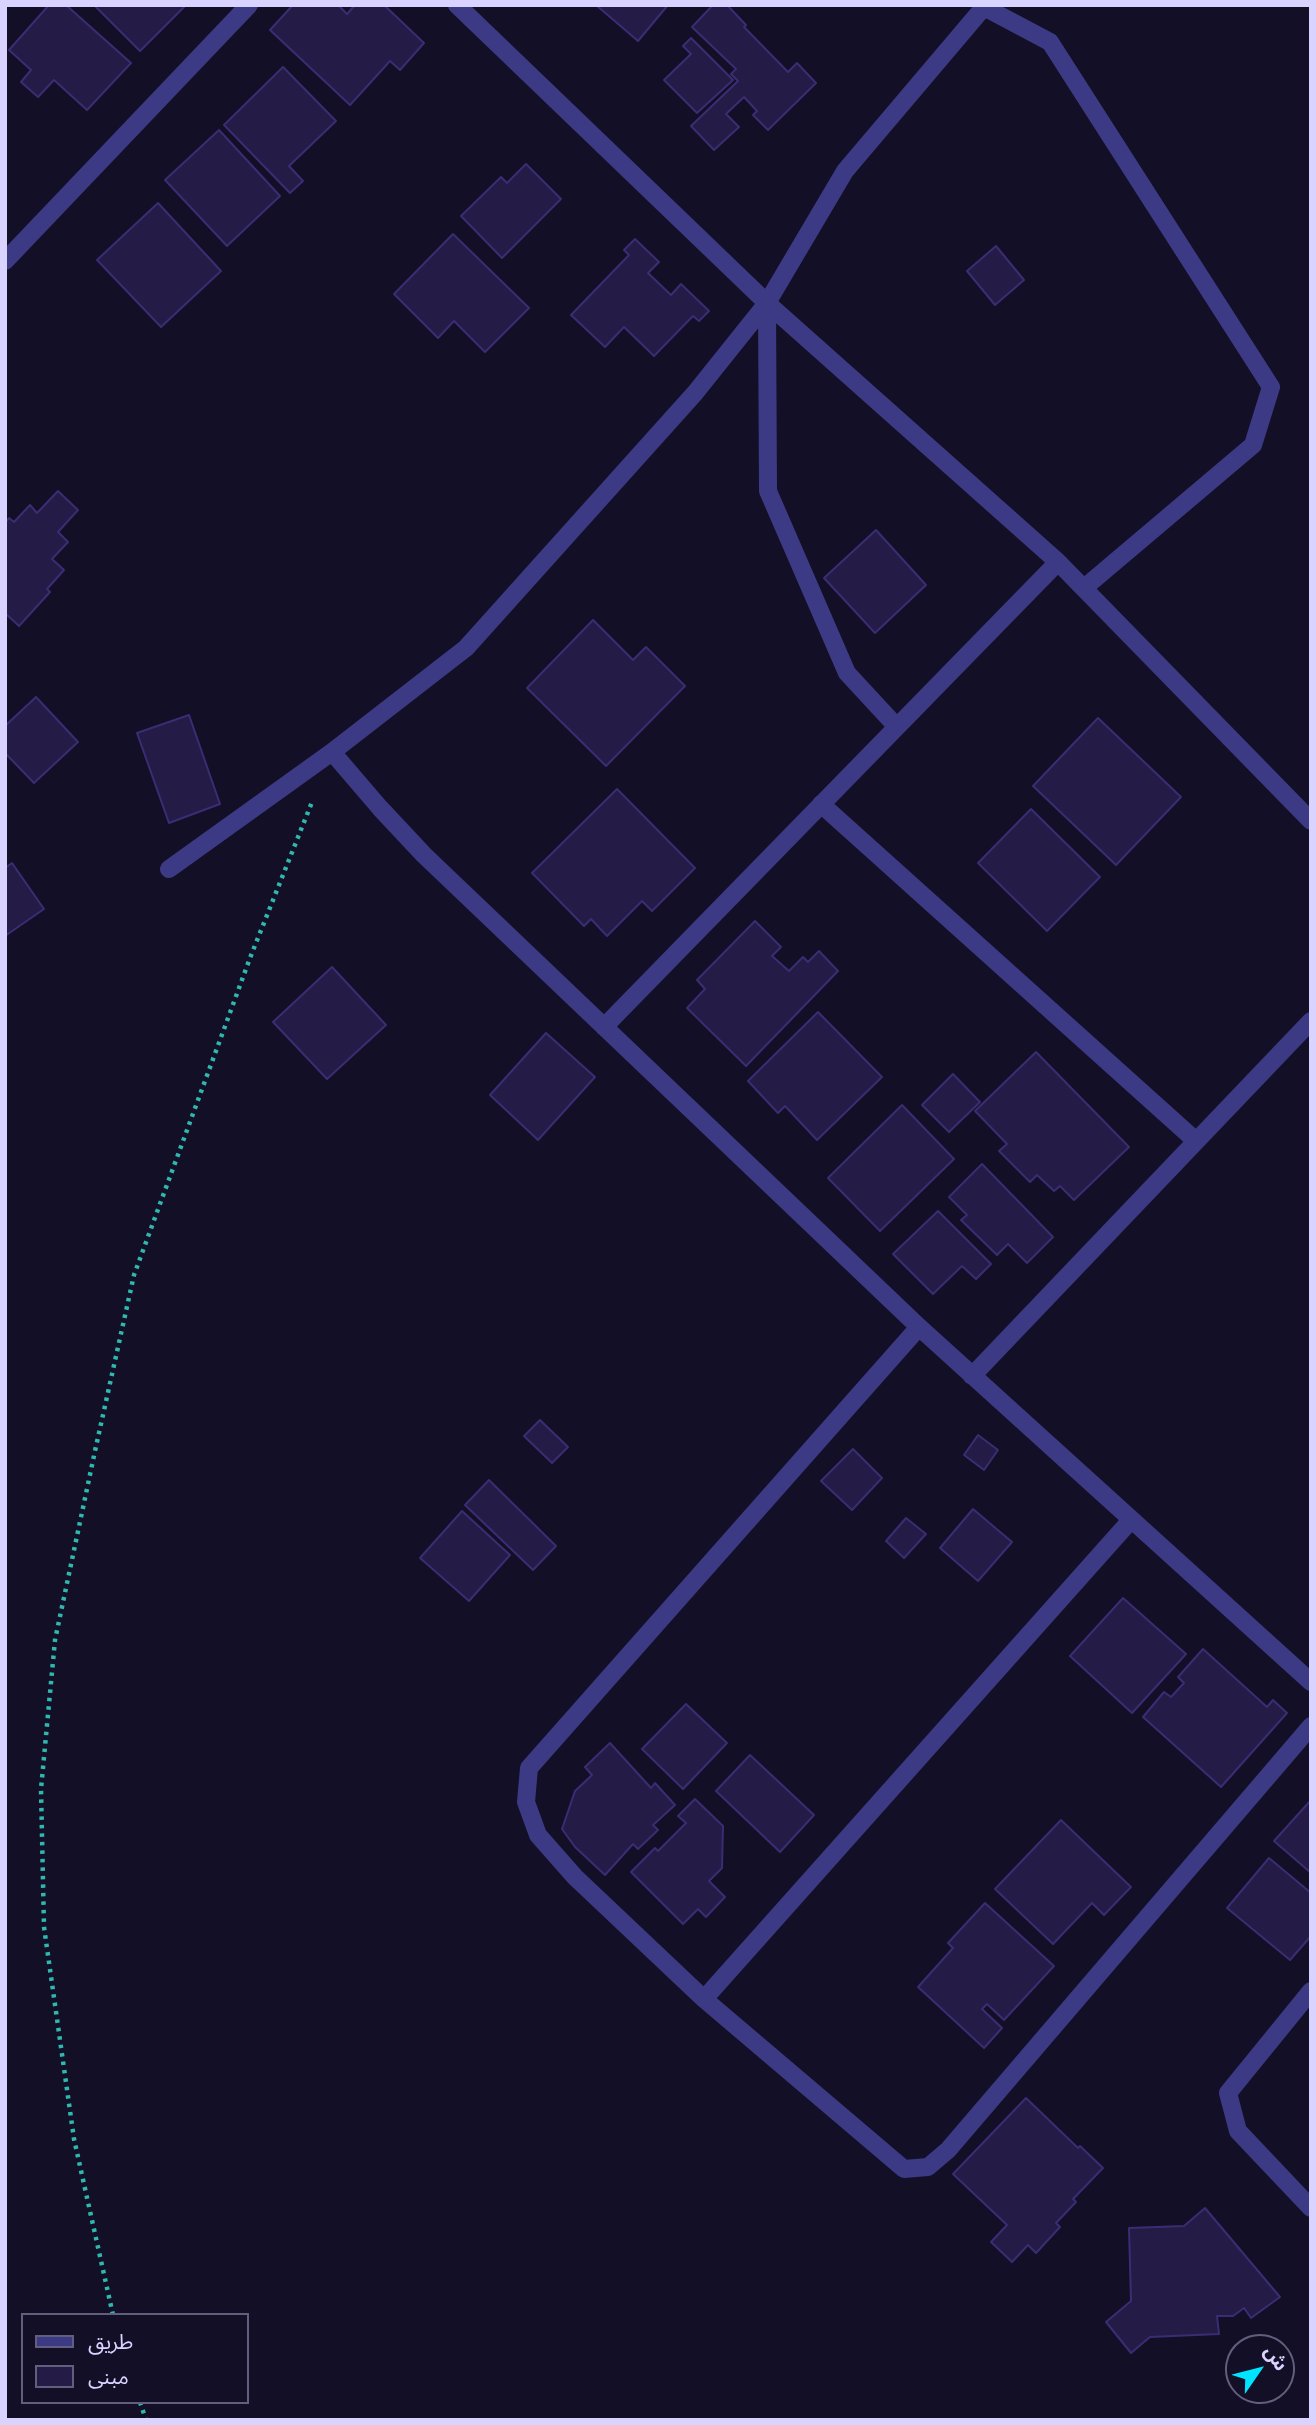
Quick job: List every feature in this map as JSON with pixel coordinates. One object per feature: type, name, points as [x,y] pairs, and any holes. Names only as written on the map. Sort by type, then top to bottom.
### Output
[{"type":"street","points":[[5,261],[248,5]]},
{"type":"street","points":[[457,5],[767,303],[1058,562],[1311,821]]},
{"type":"street","points":[[169,869],[332,752],[466,648],[695,393],[767,303],[845,171],[984,7],[1050,42],[1271,387],[1253,445],[1084,589]]},
{"type":"street","points":[[767,303],[768,491],[846,673],[897,727]]},
{"type":"street","points":[[604,1027],[1058,562]]},
{"type":"street","points":[[332,752],[425,855],[919,1327],[1311,1682]]},
{"type":"street","points":[[821,804],[1196,1141]]},
{"type":"street","points":[[972,1376],[1311,1021]]},
{"type":"street","points":[[919,1327],[529,1768],[526,1802],[538,1835],[575,1877],[704,1999],[904,2169],[928,2167],[948,2150],[1311,1726]]},
{"type":"street","points":[[704,1999],[1131,1520]]},
{"type":"street","points":[[1311,1991],[1228,2094],[1238,2131],[1311,2208]]},
{"type":"path","points":[[113,2313],[74,2139],[44,1927],[41,1789],[55,1640],[135,1275],[250,958],[332,752]]},
{"type":"building","points":[[49,5],[66,5],[131,63],[87,110],[54,80],[38,97],[21,82],[31,70],[9,50]]},
{"type":"building","points":[[94,5],[186,5],[140,51]]},
{"type":"building","points":[[293,5],[338,5],[347,14],[355,5],[384,5],[424,43],[400,70],[390,61],[350,105],[270,30]]},
{"type":"building","points":[[596,5],[668,5],[638,41]]},
{"type":"building","points":[[713,5],[727,5],[746,25],[744,27],[788,72],[797,63],[816,83],[768,130],[753,115],[757,111],[744,97],[726,114],[739,127],[714,150],[691,126],[738,81],[731,74],[736,69],[692,27]]},
{"type":"building","points":[[691,38],[733,80],[697,113],[664,80],[691,54],[683,46]]},
{"type":"building","points":[[283,67],[336,121],[289,166],[303,181],[290,193],[224,125]]},
{"type":"building","points":[[219,130],[280,196],[227,246],[165,180]]},
{"type":"building","points":[[526,164],[561,199],[502,258],[461,216],[501,177],[507,183]]},
{"type":"building","points":[[158,203],[221,271],[161,327],[97,260]]},
{"type":"building","points":[[453,234],[529,308],[485,352],[454,321],[438,338],[394,294]]},
{"type":"building","points":[[635,239],[659,262],[648,273],[671,295],[681,284],[709,311],[699,321],[693,316],[654,356],[624,327],[605,347],[571,315],[629,255],[624,250]]},
{"type":"building","points":[[996,246],[1024,280],[995,305],[967,271]]},
{"type":"building","points":[[58,491],[78,510],[58,532],[68,542],[52,559],[64,570],[47,589],[50,592],[19,626],[5,613],[5,523],[9,518],[14,522],[30,505],[37,513]]},
{"type":"building","points":[[876,530],[926,585],[875,633],[824,578]]},
{"type":"building","points":[[593,620],[633,660],[646,647],[685,686],[606,766],[527,688]]},
{"type":"building","points":[[36,697],[78,742],[34,783],[5,753],[5,726]]},
{"type":"building","points":[[189,715],[220,804],[169,823],[137,733]]},
{"type":"building","points":[[1098,718],[1181,797],[1116,865],[1033,786]]},
{"type":"building","points":[[617,789],[695,868],[652,911],[642,901],[607,936],[591,919],[584,926],[532,873]]},
{"type":"building","points":[[1031,809],[1100,877],[1047,931],[978,863]]},
{"type":"building","points":[[12,863],[44,909],[5,936],[5,868]]},
{"type":"building","points":[[755,921],[781,947],[772,956],[789,971],[803,957],[808,962],[819,951],[838,971],[746,1066],[687,1008],[705,989],[697,980]]},
{"type":"building","points":[[332,967],[386,1025],[327,1079],[273,1022]]},
{"type":"building","points":[[818,1012],[882,1077],[817,1140],[785,1106],[778,1113],[748,1081]]},
{"type":"building","points":[[546,1033],[595,1077],[538,1140],[490,1095]]},
{"type":"building","points":[[1036,1052],[1129,1147],[1074,1200],[1060,1186],[1054,1191],[1037,1175],[1030,1182],[999,1151],[1007,1144],[975,1111]]},
{"type":"building","points":[[953,1074],[980,1102],[949,1132],[922,1105]]},
{"type":"building","points":[[902,1105],[954,1159],[880,1231],[828,1178]]},
{"type":"building","points":[[982,1164],[1053,1237],[1027,1263],[1008,1244],[997,1255],[961,1220],[967,1215],[949,1197]]},
{"type":"building","points":[[938,1211],[991,1264],[976,1279],[962,1266],[933,1294],[893,1254]]},
{"type":"building","points":[[540,1420],[568,1447],[552,1463],[524,1436]]},
{"type":"building","points":[[978,1435],[998,1450],[984,1470],[964,1455]]},
{"type":"building","points":[[853,1449],[882,1478],[852,1510],[821,1481]]},
{"type":"building","points":[[489,1480],[556,1546],[533,1570],[465,1505]]},
{"type":"building","points":[[973,1509],[1012,1542],[978,1581],[940,1548]]},
{"type":"building","points":[[462,1511],[510,1555],[469,1601],[420,1558]]},
{"type":"building","points":[[906,1518],[926,1534],[904,1558],[886,1541]]},
{"type":"building","points":[[1123,1598],[1186,1654],[1132,1713],[1070,1656]]},
{"type":"building","points":[[1203,1649],[1267,1707],[1273,1700],[1287,1713],[1221,1787],[1143,1717],[1164,1692],[1171,1697],[1184,1683],[1178,1677]]},
{"type":"building","points":[[686,1704],[727,1743],[683,1789],[642,1749]]},
{"type":"building","points":[[610,1743],[651,1788],[655,1783],[675,1805],[653,1825],[658,1830],[638,1849],[633,1844],[605,1875],[575,1847],[562,1829],[575,1791],[592,1775],[585,1767]]},
{"type":"building","points":[[750,1755],[814,1815],[780,1852],[716,1791]]},
{"type":"building","points":[[695,1799],[723,1826],[722,1868],[709,1881],[725,1897],[706,1917],[698,1909],[683,1924],[631,1872],[655,1848],[658,1851],[686,1823],[678,1816]]},
{"type":"building","points":[[1311,1800],[1311,1873],[1274,1841]]},
{"type":"building","points":[[1061,1820],[1131,1887],[1104,1915],[1092,1903],[1053,1944],[995,1889]]},
{"type":"building","points":[[1269,1858],[1311,1893],[1311,1936],[1290,1960],[1227,1908]]},
{"type":"building","points":[[985,1903],[1054,1966],[1004,2020],[987,2004],[982,2009],[1002,2028],[984,2048],[918,1987],[953,1948],[948,1943]]},
{"type":"building","points":[[1026,2098],[1103,2168],[1073,2199],[1076,2202],[1056,2223],[1060,2227],[1036,2253],[1028,2245],[1012,2262],[991,2242],[1007,2225],[953,2174]]},
{"type":"building","points":[[1205,2208],[1280,2297],[1251,2318],[1244,2308],[1233,2316],[1217,2316],[1219,2334],[1150,2337],[1131,2353],[1106,2322],[1131,2301],[1129,2228],[1184,2226]]}]
